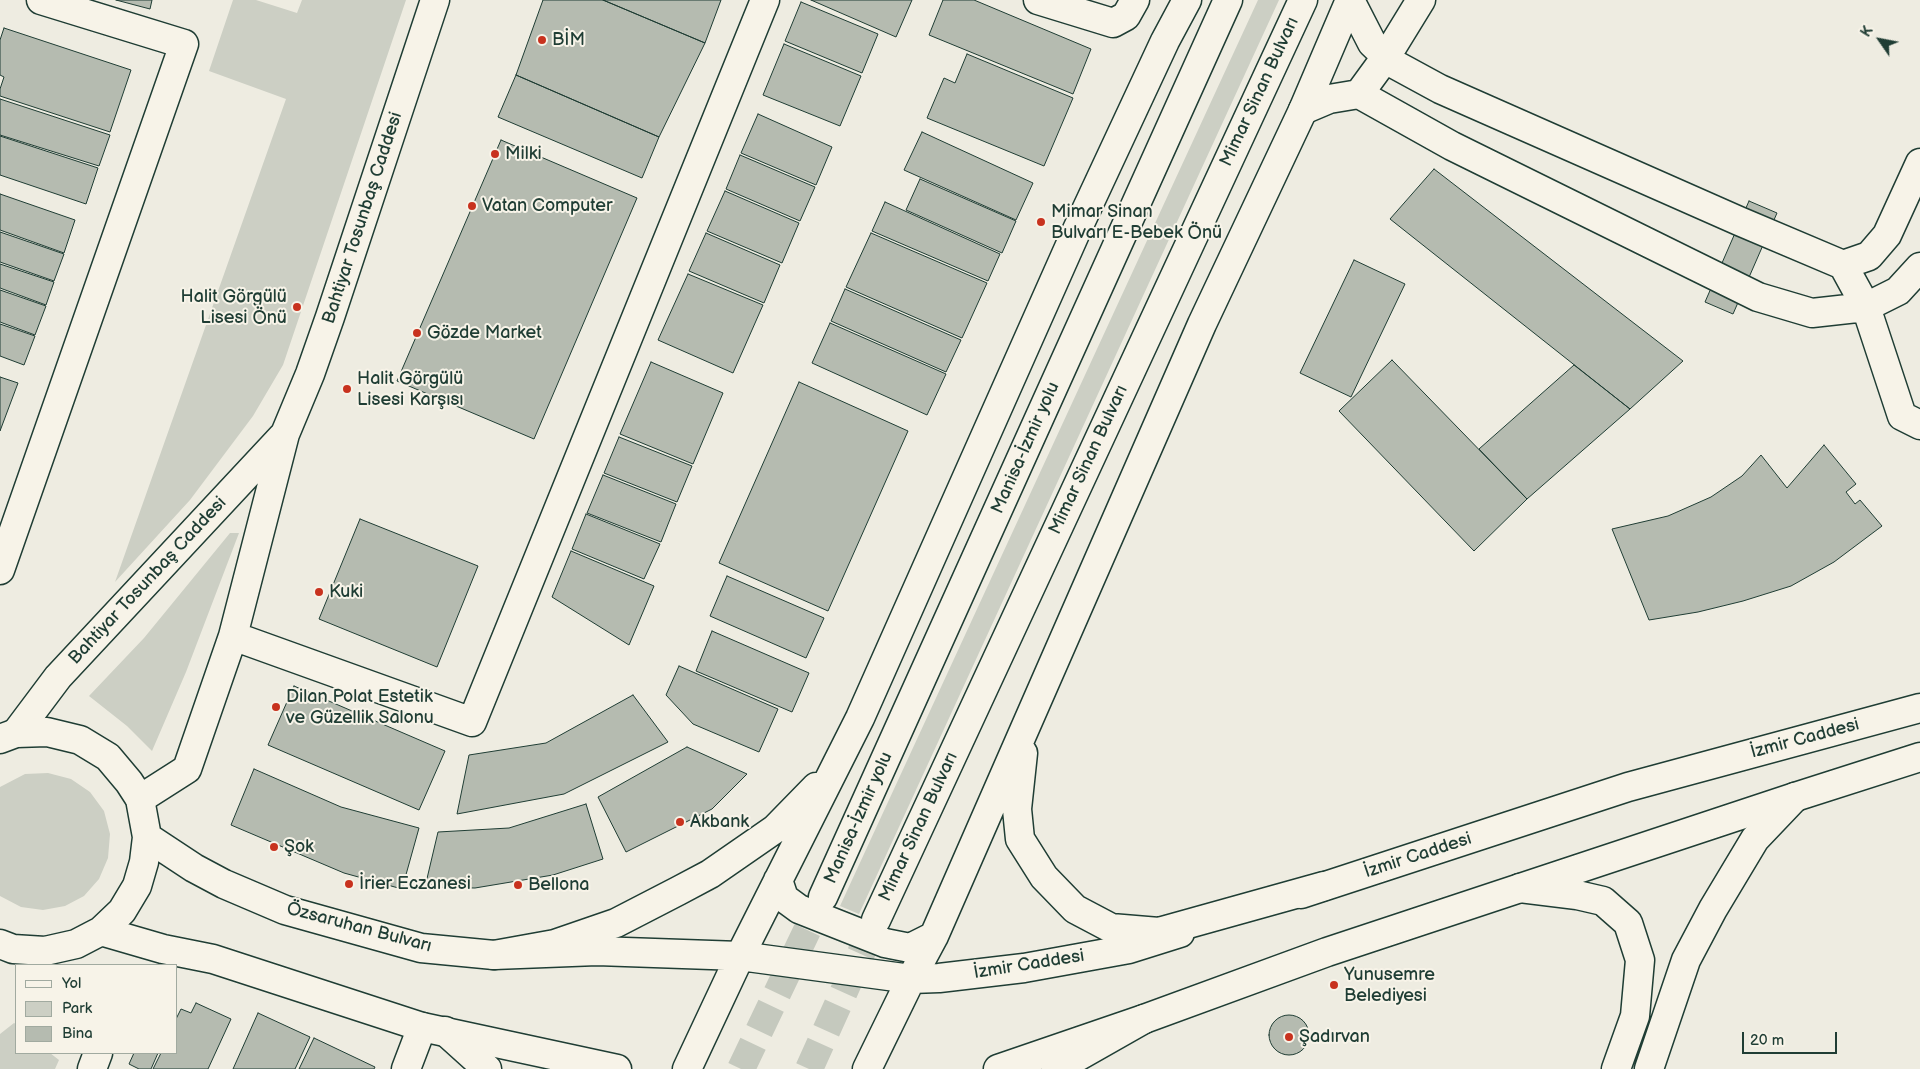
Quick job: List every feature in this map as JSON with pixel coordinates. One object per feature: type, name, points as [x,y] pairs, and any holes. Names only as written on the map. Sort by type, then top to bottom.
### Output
[{"type":"main road","points":[[0,570],[184,44],[42,0]]},
{"type":"main road","name":"Bahtiyar Tosunbaş Caddesi","points":[[140,799],[187,769],[233,636],[285,434],[310,374],[330,317],[435,0]]},
{"type":"main road","points":[[233,636],[472,722],[765,0]]},
{"type":"main road","points":[[1038,0],[1113,22],[1126,16],[1135,0]]},
{"type":"main road","points":[[687,1069],[740,956],[860,718],[1075,234],[1165,41],[1187,0]]},
{"type":"main road","name":"Manisa-İzmir yolu","points":[[823,897],[1228,0]]},
{"type":"main road","name":"Mimar Sinan Bulvarı","points":[[876,920],[1302,0]]},
{"type":"main road","points":[[1350,0],[1372,43],[1394,64],[1449,93],[1739,222],[1843,265],[1866,307],[1902,416],[1920,425]]},
{"type":"main road","points":[[867,1069],[934,936],[1202,324],[1303,110],[1350,0]]},
{"type":"main road","points":[[1359,94],[1386,57],[1421,0]]},
{"type":"main road","points":[[1303,110],[1330,99],[1359,94],[1452,146],[1758,297],[1812,313],[1866,307],[1898,291],[1920,268]]},
{"type":"main road","points":[[1843,265],[1869,256],[1887,235],[1920,163]]},
{"type":"main road","name":"Bahtiyar Tosunbaş Caddesi","points":[[8,736],[58,677],[285,434]]},
{"type":"main road","name":"İzmir Caddesi","points":[[740,956],[911,979],[939,978],[1024,968],[1129,949],[1628,787],[1920,708]]},
{"type":"main road","points":[[494,955],[555,944],[616,923],[710,874],[775,829],[816,787],[860,718]]},
{"type":"main road","points":[[1026,726],[1017,809],[1020,840],[1044,877],[1075,909],[1111,928],[1159,932],[1324,886]]},
{"type":"main road","points":[[4,951],[45,951],[76,944],[101,930],[122,911],[137,886],[144,862],[146,837],[140,799],[130,782],[108,757],[80,740],[48,732],[8,736]]},
{"type":"main road","points":[[998,1069],[1144,1019],[1327,952],[1795,796],[1920,758]]},
{"type":"main road","points":[[1649,1069],[1686,960],[1713,909],[1755,839],[1795,796]]},
{"type":"main road","name":"Özsaruhan Bulvarı","points":[[146,837],[194,868],[224,884],[285,910],[421,948],[494,955],[597,951],[740,956]]},
{"type":"main road","points":[[778,880],[784,898],[799,909],[885,943],[910,948],[934,936]]},
{"type":"main road","points":[[1520,888],[1577,895],[1603,902],[1628,923],[1640,960],[1636,1016],[1616,1069]]},
{"type":"main road","points":[[101,930],[163,948],[213,959],[433,1029],[617,1069]]},
{"type":"main road","points":[[1056,1069],[1144,1019]]},
{"type":"main road","points":[[406,1069],[433,1029]]},
{"type":"main road","points":[[433,1029],[487,1069]]},
{"type":"main road","points":[[92,1069],[98,1054]]},
{"type":"green space","points":[[233,0],[256,0],[297,13],[302,0],[406,0],[283,365],[253,416],[190,500],[115,582],[286,99],[209,71]]},
{"type":"green space","points":[[1258,0],[1279,0],[859,914],[840,906]]},
{"type":"green space","points":[[230,533],[239,533],[186,672],[152,751],[127,726],[89,696],[144,638]]},
{"type":"green space","points":[[48,773],[71,779],[90,792],[104,811],[110,834],[108,858],[99,879],[84,896],[65,906],[43,910],[21,907],[0,896],[0,787],[25,774]]},
{"type":"green space","points":[[15,1024],[15,1054],[51,1054],[59,1060],[55,1069],[0,1069],[0,1034]]},
{"type":"building","points":[[116,0],[152,0],[150,9]]},
{"type":"building","points":[[543,0],[603,0],[705,43],[659,137],[516,75]]},
{"type":"building","points":[[603,0],[721,0],[705,43]]},
{"type":"building","points":[[811,0],[912,0],[896,37]]},
{"type":"building","points":[[943,0],[974,0],[1091,49],[1073,94],[929,35]]},
{"type":"building","points":[[801,2],[878,34],[862,73],[785,41]]},
{"type":"building","points":[[4,28],[131,70],[110,132],[0,96],[4,77],[0,75],[0,40]]},
{"type":"building","points":[[784,44],[861,76],[840,126],[763,95]]},
{"type":"building","points":[[967,54],[1073,98],[1044,166],[927,118],[944,78],[955,83]]},
{"type":"building","points":[[516,75],[659,137],[642,178],[498,117]]},
{"type":"building","points":[[0,99],[110,135],[99,166],[0,135]]},
{"type":"building","points":[[758,114],[832,147],[816,185],[741,153]]},
{"type":"building","points":[[922,132],[1033,183],[1016,220],[904,170]]},
{"type":"building","points":[[0,136],[98,168],[86,204],[0,175]]},
{"type":"building","points":[[501,140],[637,198],[534,439],[397,381]]},
{"type":"building","points":[[740,155],[815,187],[800,221],[726,189]]},
{"type":"building","points":[[1434,169],[1683,361],[1630,409],[1390,219]]},
{"type":"building","points":[[920,179],[1016,221],[1002,253],[906,210]]},
{"type":"building","points":[[725,191],[799,223],[782,263],[707,231]]},
{"type":"building","points":[[0,194],[75,220],[64,253],[0,230]]},
{"type":"building","points":[[1749,201],[1777,213],[1733,314],[1705,302]]},
{"type":"building","points":[[885,202],[1000,254],[988,281],[872,231]]},
{"type":"building","points":[[0,232],[64,254],[54,281],[0,262]]},
{"type":"building","points":[[706,233],[780,265],[764,303],[689,271]]},
{"type":"building","points":[[871,233],[987,283],[962,338],[846,287]]},
{"type":"building","points":[[1354,260],[1405,284],[1351,397],[1300,373]]},
{"type":"building","points":[[0,264],[54,282],[46,305],[0,288]]},
{"type":"building","points":[[688,274],[763,305],[733,373],[658,340]]},
{"type":"building","points":[[845,289],[961,340],[946,372],[831,321]]},
{"type":"building","points":[[0,290],[46,306],[35,335],[0,322]]},
{"type":"building","points":[[830,323],[946,374],[927,415],[812,363]]},
{"type":"building","points":[[0,324],[35,336],[24,365],[0,356]]},
{"type":"building","points":[[1392,360],[1527,499],[1474,551],[1339,411]]},
{"type":"building","points":[[651,362],[723,393],[693,464],[620,434]]},
{"type":"building","points":[[1574,365],[1630,409],[1527,499],[1479,449]]},
{"type":"building","points":[[0,377],[18,383],[0,431]]},
{"type":"building","points":[[799,382],[908,431],[828,611],[719,563]]},
{"type":"building","points":[[619,437],[692,466],[677,502],[604,473]]},
{"type":"building","points":[[1824,445],[1856,484],[1846,492],[1855,504],[1860,500],[1882,526],[1834,562],[1791,586],[1743,601],[1698,612],[1649,620],[1612,529],[1668,516],[1711,497],[1742,476],[1761,455],[1787,488]]},
{"type":"building","points":[[603,475],[676,504],[661,542],[587,513]]},
{"type":"building","points":[[586,514],[660,544],[644,579],[572,549]]},
{"type":"building","points":[[360,519],[478,566],[437,667],[319,619]]},
{"type":"building","points":[[571,551],[654,586],[629,645],[552,597]]},
{"type":"building","points":[[727,576],[824,618],[806,658],[710,616]]},
{"type":"building","points":[[712,631],[809,673],[792,712],[696,671]]},
{"type":"building","points":[[679,666],[778,709],[759,752],[693,724],[666,695]]},
{"type":"building","points":[[294,686],[445,751],[419,810],[268,745]]},
{"type":"building","points":[[633,695],[668,742],[564,794],[457,814],[469,755],[546,743]]},
{"type":"building","points":[[687,747],[747,774],[712,809],[626,852],[598,797]]},
{"type":"building","points":[[254,769],[341,807],[419,828],[402,889],[344,873],[231,825]]},
{"type":"building","points":[[586,804],[603,859],[553,875],[475,888],[425,887],[438,832],[509,828]]},
{"type":"building","points":[[196,1003],[231,1019],[208,1069],[153,1069],[160,1054],[178,1054],[178,1015],[181,1009],[191,1013]]},
{"type":"building","points":[[258,1013],[310,1037],[295,1069],[233,1069]]},
{"type":"building","name":"Şadırvan","points":[[1293,1015],[1300,1018],[1306,1024],[1309,1035],[1308,1043],[1300,1052],[1293,1055],[1285,1055],[1278,1052],[1270,1043],[1269,1031],[1272,1024],[1281,1016]]},
{"type":"building","points":[[314,1038],[375,1067],[374,1069],[299,1069]]},
{"type":"building","points":[[134,1054],[158,1054],[151,1069],[139,1069],[129,1064]]},
{"type":"tunnel","points":[[741,1069],[823,897]]},
{"type":"tunnel","points":[[809,1069],[876,920]]},
{"type":"place","name":"BİM","points":[[542,40]]},
{"type":"place","name":"Milki","points":[[495,154]]},
{"type":"place","name":"Vatan Computer","points":[[472,206]]},
{"type":"place","name":"Mimar Sinan Bulvarı E-Bebek Önü","points":[[1041,222]]},
{"type":"place","name":"Halit Görgülü Lisesi Önü","points":[[297,307]]},
{"type":"place","name":"Gözde Market","points":[[417,333]]},
{"type":"place","name":"Halit Görgülü Lisesi Karşısı","points":[[347,389]]},
{"type":"place","name":"Kuki","points":[[319,592]]},
{"type":"place","name":"Dilan Polat Estetik ve Güzellik Salonu","points":[[276,707]]},
{"type":"place","name":"Akbank","points":[[680,822]]},
{"type":"place","name":"Şok","points":[[274,847]]},
{"type":"place","name":"İrier Eczanesi","points":[[349,884]]},
{"type":"place","name":"Bellona","points":[[518,885]]},
{"type":"place","name":"Yunusemre Belediyesi","points":[[1334,985]]},
{"type":"place","name":"Şadırvan","points":[[1289,1037]]}]
